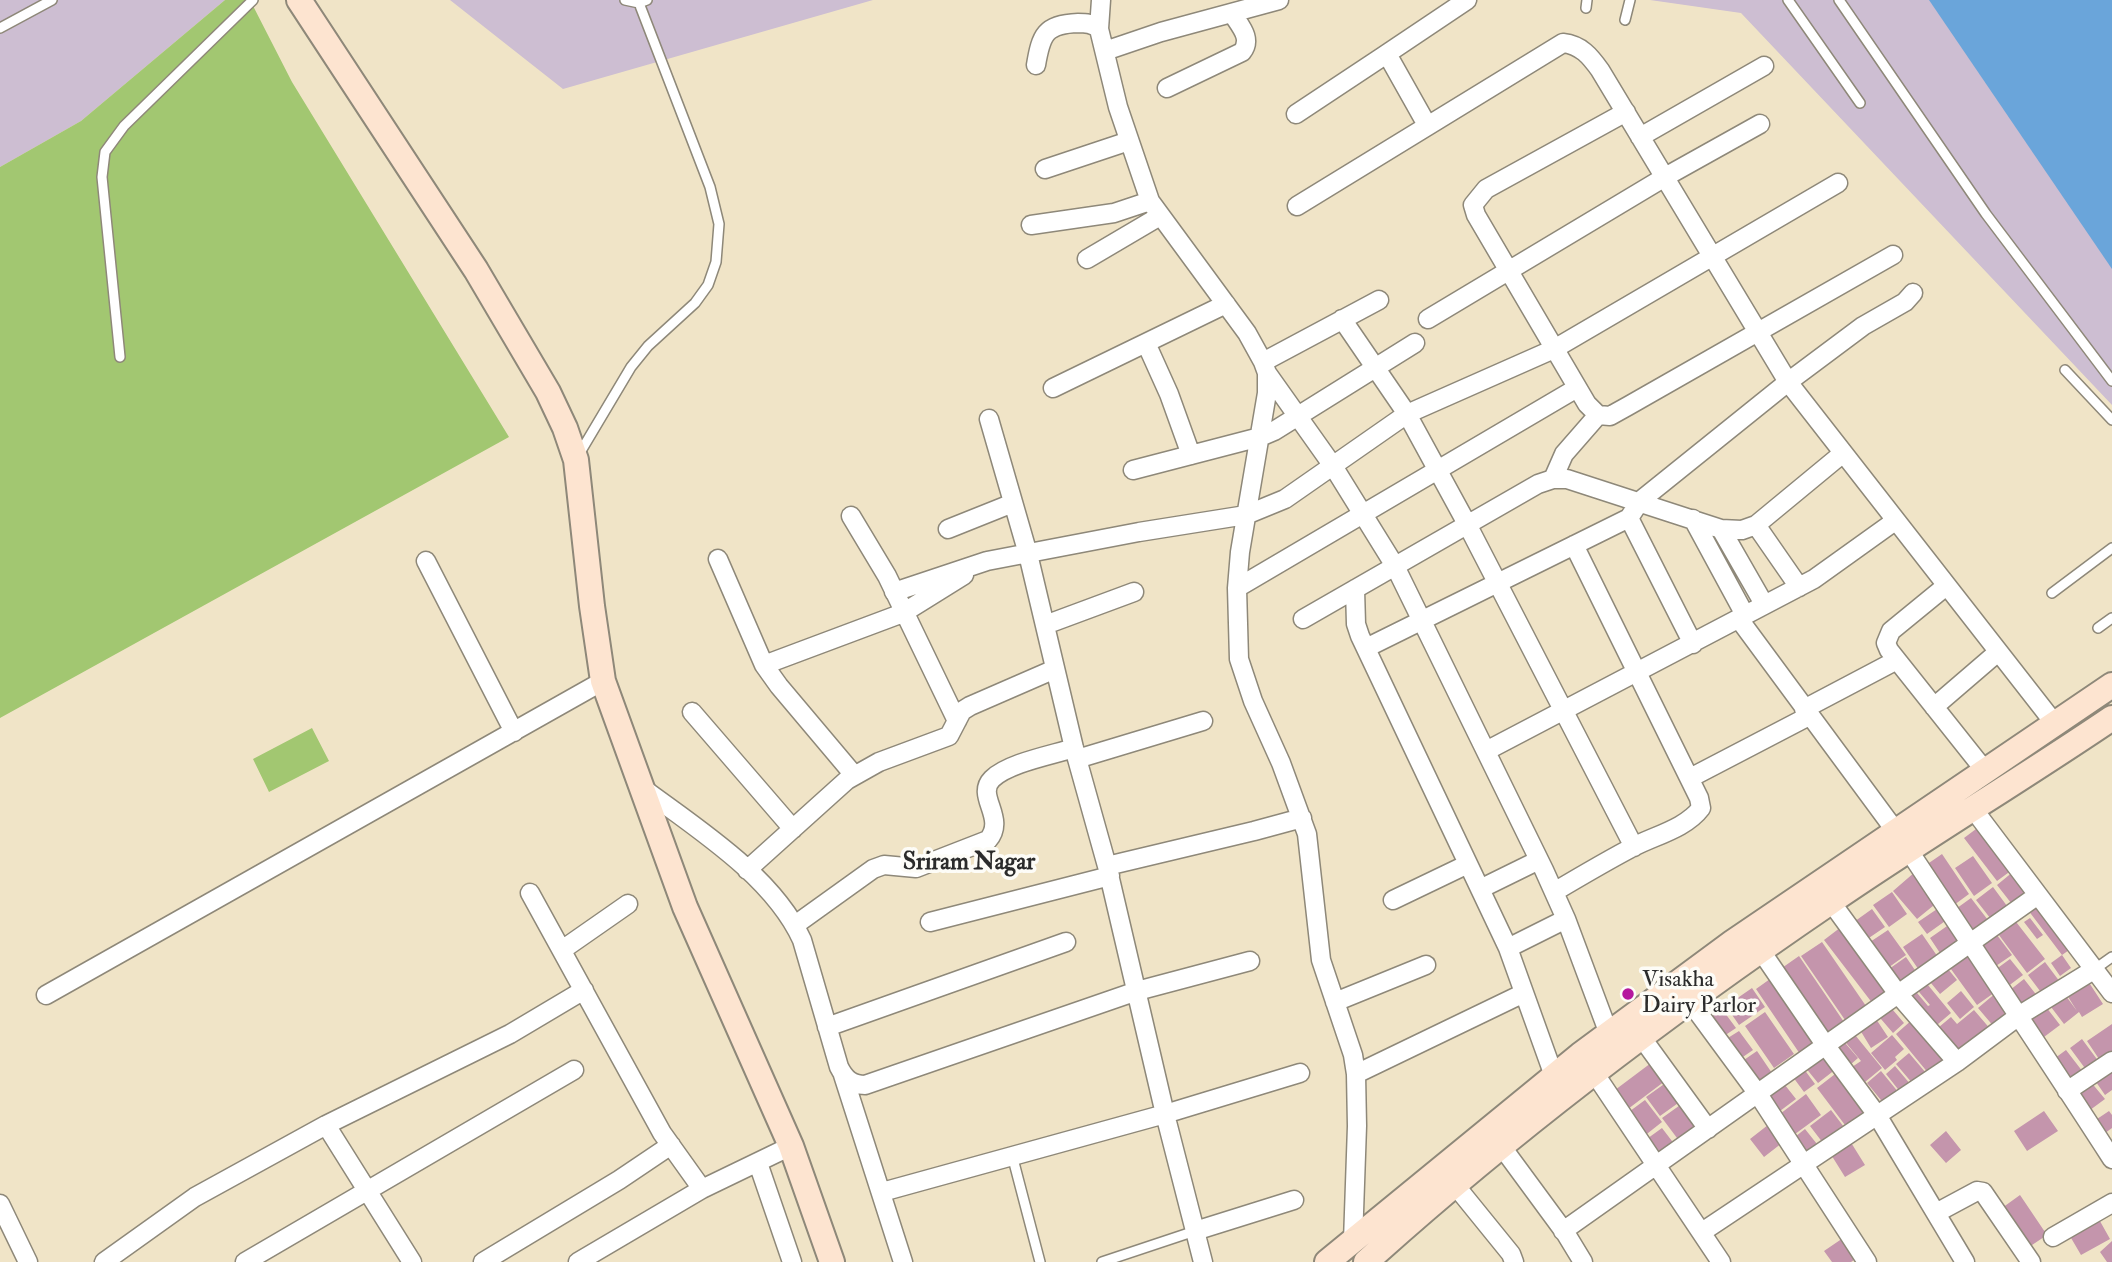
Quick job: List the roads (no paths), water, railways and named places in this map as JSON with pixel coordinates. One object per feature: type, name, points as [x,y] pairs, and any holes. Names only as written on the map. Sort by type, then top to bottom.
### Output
[{"type":"main road","points":[[299,0],[476,270],[548,392],[565,428],[576,460],[603,681],[685,907],[791,1146],[832,1262]]},
{"type":"main road","points":[[1368,1244],[1554,1076],[1587,1065],[1642,1038],[1831,902],[1986,772],[2112,685]]},
{"type":"main road","points":[[1327,1262],[1368,1244],[1455,1185],[1502,1147],[1587,1065],[1609,1034],[1733,942],[1903,842],[1974,810],[2112,718]]},
{"type":"street","points":[[1101,0],[1099,29],[1115,96],[1155,209],[1259,352],[1265,368],[1333,466],[1395,566],[1554,892],[1609,1034]]},
{"type":"street","points":[[1105,51],[1161,32],[1279,0]]},
{"type":"street","points":[[1296,114],[1467,0]]},
{"type":"street","points":[[1167,88],[1242,52],[1247,45],[1247,39],[1232,13]]},
{"type":"street","points":[[1036,65],[1044,36],[1055,25],[1095,24],[1099,29]]},
{"type":"street","points":[[1297,206],[1563,43],[1574,44],[1590,56],[1626,112],[1788,382],[2055,724]]},
{"type":"street","points":[[1385,55],[1427,125]]},
{"type":"street","points":[[1640,137],[1764,66]]},
{"type":"street","points":[[1626,112],[1486,189],[1473,205],[1476,215],[1577,388],[1598,415],[1610,416],[1893,255]]},
{"type":"street","points":[[1427,319],[1665,177],[1760,124]]},
{"type":"street","points":[[1045,169],[1129,141]]},
{"type":"street","points":[[894,592],[987,561],[1246,515],[1285,499],[1407,414],[1554,349],[1838,183]]},
{"type":"street","points":[[1031,225],[1155,209]]},
{"type":"street","points":[[1087,259],[1155,209]]},
{"type":"street","points":[[1366,648],[1629,518],[1640,501],[1788,382],[1863,326],[1905,302],[1913,293]]},
{"type":"street","points":[[1265,368],[1342,319],[1379,300]]},
{"type":"street","points":[[1053,388],[1226,304]]},
{"type":"street","points":[[1342,319],[1407,414],[1498,583],[1634,847]]},
{"type":"street","points":[[1146,343],[1169,394],[1191,455]]},
{"type":"street","points":[[1133,470],[1260,437],[1415,343]]},
{"type":"street","points":[[1265,368],[1265,414],[1246,515],[1237,588],[1239,659],[1253,701],[1281,762],[1310,848],[1319,951],[1353,1055],[1356,1074],[1357,1126],[1368,1244]]},
{"type":"street","points":[[1237,588],[1577,388]]},
{"type":"street","points":[[1553,479],[1564,454],[1598,415]]},
{"type":"street","points":[[989,419],[1028,554],[1076,753],[1109,871],[1165,1114],[1203,1262]]},
{"type":"street","points":[[1303,619],[1538,484],[1553,479],[1567,479],[1721,529],[1742,530],[1756,525],[1842,454]]},
{"type":"street","points":[[948,528],[1013,503]]},
{"type":"street","points":[[851,516],[894,592],[957,721]]},
{"type":"street","points":[[1629,518],[1693,644]]},
{"type":"street","points":[[1693,519],[1742,617],[1807,713],[1903,842],[2020,1015],[2067,1091],[2110,1150]]},
{"type":"street","points":[[1486,751],[1822,575],[1895,520]]},
{"type":"street","points":[[1756,525],[1799,587]]},
{"type":"street","points":[[1721,529],[1764,604]]},
{"type":"street","points":[[1554,892],[1695,816],[1701,808],[1699,798],[1574,545]]},
{"type":"street","points":[[718,559],[764,665],[854,775]]},
{"type":"street","points":[[426,561],[514,732]]},
{"type":"street","points":[[764,665],[903,613],[987,561]]},
{"type":"street","points":[[1946,586],[1887,636],[1886,643],[1986,772]]},
{"type":"street","points":[[1355,589],[1356,624],[1508,948],[1554,1076]]},
{"type":"street","points":[[1045,625],[1134,592]]},
{"type":"street","points":[[1934,707],[1998,652]]},
{"type":"street","points":[[1689,778],[1897,660]]},
{"type":"street","points":[[747,870],[854,775],[879,762],[949,736],[962,711],[1055,669]]},
{"type":"street","points":[[46,995],[603,681]]},
{"type":"street","points":[[692,712],[793,829]]},
{"type":"street","points":[[795,925],[873,869],[884,865],[916,868],[988,840],[995,833],[996,824],[988,803],[988,787],[991,780],[1008,769],[1203,720]]},
{"type":"street","points":[[641,787],[736,858],[795,925],[903,1262]]},
{"type":"street","points":[[1974,810],[2112,993]]},
{"type":"street","points":[[930,922],[1302,818]]},
{"type":"street","points":[[1480,889],[1539,860]]},
{"type":"street","points":[[1393,900],[1468,864]]},
{"type":"street","points":[[530,893],[662,1133],[702,1189]]},
{"type":"street","points":[[1563,1231],[2038,895]]},
{"type":"street","points":[[1831,902],[1898,994],[1957,1062]]},
{"type":"street","points":[[562,950],[628,904]]},
{"type":"street","points":[[1508,948],[1566,919]]},
{"type":"street","points":[[827,1027],[1066,942]]},
{"type":"street","points":[[1761,950],[1877,1115],[1965,1262]]},
{"type":"street","points":[[843,1075],[856,1085],[865,1085],[1137,991],[1250,961]]},
{"type":"street","points":[[1335,1002],[1426,965]]},
{"type":"street","points":[[1702,1232],[1957,1062],[2020,1015],[2095,969]]},
{"type":"street","points":[[104,1262],[195,1197],[326,1125],[510,1034],[584,990]]},
{"type":"street","points":[[1356,1074],[1524,993]]},
{"type":"street","points":[[1691,1003],[1758,1094],[1867,1262]]},
{"type":"street","points":[[1642,1038],[1708,1129]]},
{"type":"street","points":[[2067,1091],[2112,1061]]},
{"type":"street","points":[[1587,1065],[1721,1262]]},
{"type":"street","points":[[246,1262],[574,1070]]},
{"type":"street","points":[[881,1192],[1165,1114],[1300,1073]]},
{"type":"street","points":[[326,1125],[412,1262]]},
{"type":"street","points":[[483,1262],[619,1180],[671,1145]]},
{"type":"street","points":[[578,1262],[702,1189],[791,1146]]},
{"type":"street","points":[[1502,1147],[1583,1262]]},
{"type":"street","points":[[758,1164],[792,1262]]},
{"type":"street","points":[[1455,1185],[1511,1254],[1514,1262]]},
{"type":"street","points":[[1936,1213],[1977,1191],[1983,1192],[2031,1262]]},
{"type":"street","points":[[1195,1231],[1294,1200]]},
{"type":"street","points":[[0,1203],[28,1262]]},
{"type":"street","points":[[2053,1237],[2112,1203]]},
{"type":"lane","points":[[0,28],[52,0]]},
{"type":"lane","points":[[120,357],[102,177],[105,152],[124,126],[253,0]]},
{"type":"lane","points":[[576,460],[631,367],[648,346],[695,303],[708,285],[716,262],[719,224],[710,187],[643,2],[625,0]]},
{"type":"lane","points":[[1625,20],[1630,0]]},
{"type":"lane","points":[[1788,0],[1860,103]]},
{"type":"lane","points":[[1839,0],[1986,214],[2112,381]]},
{"type":"lane","points":[[2065,370],[2112,421]]},
{"type":"lane","points":[[2052,593],[2112,548]]},
{"type":"lane","points":[[2098,628],[2112,618]]},
{"type":"lane","points":[[2095,969],[2112,957]]},
{"type":"lane","points":[[1012,1155],[1040,1262]]},
{"type":"lane","points":[[1102,1262],[1195,1231]]},
{"type":"water","points":[[1929,0],[2112,0],[2112,269]]},
{"type":"place","name":"Visakha Dairy Parlor","points":[[1628,994]]},
{"type":"district","name":"Sriram Nagar","points":[[969,864]]}]
